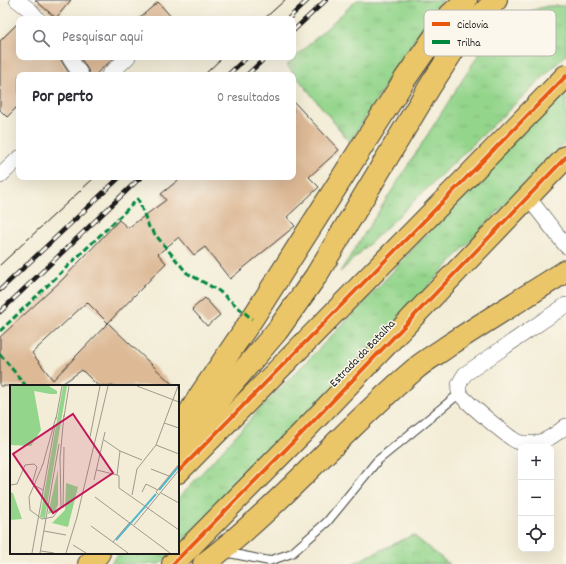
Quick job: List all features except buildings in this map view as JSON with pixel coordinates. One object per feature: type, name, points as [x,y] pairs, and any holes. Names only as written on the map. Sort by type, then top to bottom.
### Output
[{"type":"highway","points":[[455,10],[466,0]]},
{"type":"highway","points":[[486,10],[496,0]]},
{"type":"highway","points":[[179,429],[424,53]]},
{"type":"highway","points":[[179,446],[277,331],[316,276],[450,56]]},
{"type":"highway","points":[[179,471],[566,76]]},
{"type":"highway","name":"Estrada da Batalha","points":[[172,564],[301,434],[527,196],[566,157]]},
{"type":"highway","points":[[204,564],[252,524],[415,369],[465,335],[566,271]]},
{"type":"highway","points":[[82,564],[90,554]]},
{"type":"highway","points":[[89,564],[98,554]]},
{"type":"street","points":[[17,0],[35,16]]},
{"type":"street","points":[[71,60],[79,72]]},
{"type":"street","points":[[112,72],[125,60]]},
{"type":"street","points":[[0,176],[16,161]]},
{"type":"street","points":[[527,196],[566,246]]},
{"type":"street","points":[[566,305],[464,374],[459,386],[460,393],[471,405],[517,441],[528,444],[539,443],[566,426]]},
{"type":"lane","points":[[221,551],[269,562],[292,553],[326,522],[376,461],[460,393]]},
{"type":"green space","points":[[357,0],[443,0],[434,10],[424,10],[424,25],[350,142],[296,76],[296,72],[293,72],[287,65],[292,60],[296,60],[296,57]]},
{"type":"green space","points":[[548,6],[566,6],[566,55],[340,272],[478,56],[556,56],[556,10],[532,10]]},
{"type":"green space","points":[[566,85],[566,142],[501,208],[350,370],[179,545],[179,497],[257,412],[360,307],[532,119]]},
{"type":"green space","points":[[413,535],[449,564],[352,564]]},
{"type":"green space","points":[[119,554],[170,554],[160,564],[110,564]]},
{"type":"tram line","points":[[267,16],[285,0]]},
{"type":"tram line","points":[[207,72],[220,60]]},
{"type":"tram line","points":[[0,265],[92,180]]},
{"type":"railway","points":[[291,16],[308,0]]},
{"type":"railway","points":[[296,28],[326,0]]},
{"type":"railway","points":[[231,72],[244,60]]},
{"type":"railway","points":[[250,72],[263,60]]},
{"type":"railway","points":[[0,290],[117,180]]},
{"type":"railway","points":[[0,312],[138,180]]},
{"type":"marked path","points":[[0,331],[138,199],[149,227],[187,273],[219,291],[252,319]]},
{"type":"marked path","points":[[0,354],[25,385]]},
{"type":"cycle path","points":[[179,471],[566,76]]},
{"type":"cycle path","points":[[173,564],[301,434],[566,157]]}]
